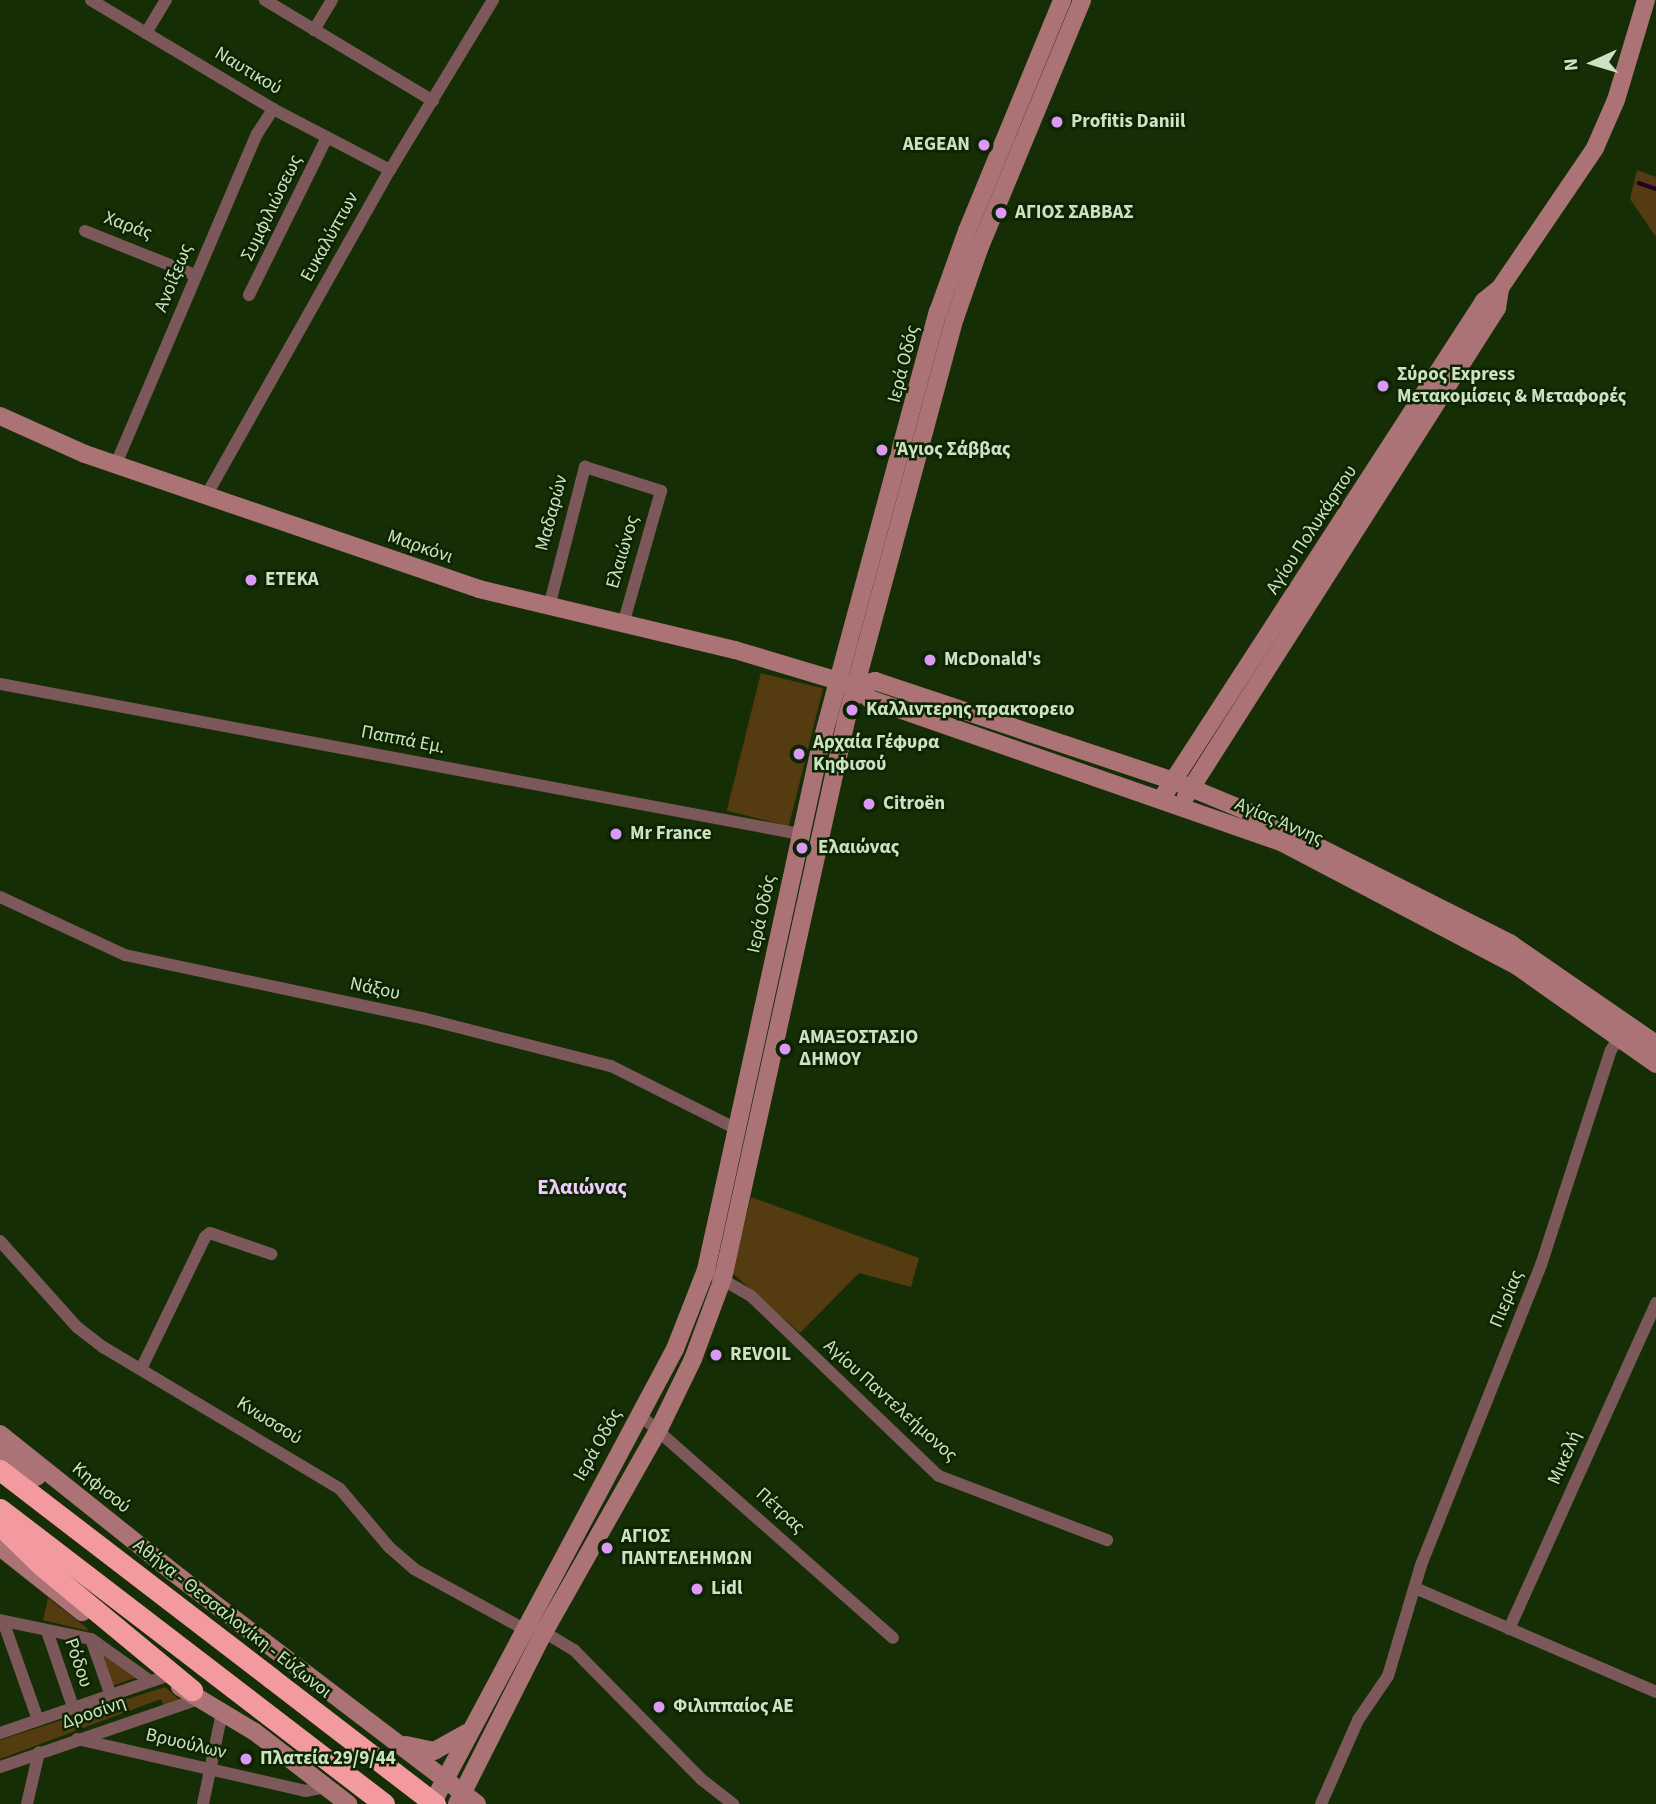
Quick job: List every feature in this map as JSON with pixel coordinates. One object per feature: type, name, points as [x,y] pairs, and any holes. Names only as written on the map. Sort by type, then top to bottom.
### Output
[{"type":"highway","name":"Αθήνα - Θεσσαλονίκη - Εύζωνοι","points":[[1,1452],[61,1517],[432,1804]]},
{"type":"highway","points":[[0,1509],[384,1804]]},
{"type":"highway","points":[[0,1525],[42,1566],[196,1694]]},
{"type":"main road","name":"Ιερά Οδός","points":[[465,1801],[484,1752],[544,1632],[659,1429],[693,1359],[723,1278],[846,684],[942,301],[1062,0]]},
{"type":"main road","name":"Ιερά Οδός","points":[[432,1804],[522,1629],[675,1349],[706,1270],[739,1130],[800,834],[958,309],[1082,0]]},
{"type":"main road","name":"Αγίου Πολυκάρπου","points":[[1162,799],[1484,300],[1500,288],[1607,125],[1646,0]]},
{"type":"main road","name":"Αγίου Πολυκάρπου","points":[[1181,805],[1497,309],[1500,288]]},
{"type":"main road","name":"Μαρκόνι","points":[[0,416],[116,464],[479,590],[735,650],[846,684]]},
{"type":"main road","name":"Αγίας Άννης","points":[[846,684],[875,681],[1174,781],[1341,855],[1511,944],[1625,1030],[1656,1064]]},
{"type":"main road","name":"Αγίας Άννης","points":[[846,684],[870,699],[1181,805],[1283,843],[1395,899],[1517,966],[1625,1030],[1656,1044]]},
{"type":"main road","points":[[1,1452],[174,1573],[444,1779],[465,1801]]},
{"type":"main road","points":[[0,1547],[156,1679],[196,1694],[349,1803]]},
{"type":"main road","points":[[383,1733],[416,1750],[434,1751],[472,1729]]},
{"type":"main road","points":[[383,1733],[416,1771],[432,1804]]},
{"type":"main road","points":[[484,1752],[478,1779],[486,1804]]},
{"type":"main road","points":[[441,1804],[465,1801]]},
{"type":"street","name":"Ναυτικού","points":[[90,0],[273,109],[390,170]]},
{"type":"street","points":[[146,33],[166,0]]},
{"type":"street","points":[[265,0],[433,101]]},
{"type":"street","points":[[314,30],[332,0]]},
{"type":"street","name":"Ευκαλύπτων","points":[[206,496],[390,170],[493,0]]},
{"type":"street","name":"Ανοίξεως","points":[[116,464],[257,134],[273,109]]},
{"type":"street","name":"Συμφιλιώσεως","points":[[249,295],[327,137]]},
{"type":"street","name":"Χαράς","points":[[85,231],[195,275]]},
{"type":"street","name":"Μαδαρών","points":[[549,607],[584,467],[661,491]]},
{"type":"street","name":"Ελαιώνος","points":[[623,624],[661,491]]},
{"type":"street","name":"Παππά Εμ.","points":[[0,684],[800,834]]},
{"type":"street","name":"Νάξου","points":[[0,897],[125,955],[422,1018],[600,1062],[739,1130]]},
{"type":"street","name":"Πιερίας","points":[[1321,1804],[1358,1720],[1388,1676],[1415,1588],[1541,1265],[1611,1050],[1625,1030]]},
{"type":"street","points":[[142,1367],[205,1237],[210,1233],[271,1254]]},
{"type":"street","name":"Κνωσσού","points":[[0,1241],[77,1327],[341,1489],[389,1547],[414,1569],[522,1629]]},
{"type":"street","name":"Αγίου Παντελεήμονος","points":[[706,1270],[751,1296],[939,1476],[1107,1540]]},
{"type":"street","name":"Μικελή","points":[[1509,1629],[1656,1303]]},
{"type":"street","name":"Πέτρας","points":[[640,1415],[893,1638]]},
{"type":"street","points":[[1415,1588],[1656,1692]]},
{"type":"street","points":[[1,1621],[92,1639],[156,1679]]},
{"type":"street","points":[[1,1621],[38,1720]]},
{"type":"street","name":"Ρόδου","points":[[47,1631],[73,1707]]},
{"type":"street","points":[[544,1632],[574,1650],[701,1779],[733,1804]]},
{"type":"street","points":[[92,1639],[110,1693]]},
{"type":"street","name":"Δροσίνη","points":[[0,1733],[156,1679]]},
{"type":"street","name":"Δροσίνη","points":[[0,1767],[196,1694]]},
{"type":"street","points":[[203,1804],[222,1712]]},
{"type":"street","name":"Βρυούλων","points":[[77,1739],[306,1791],[326,1787]]},
{"type":"street","points":[[27,1804],[39,1752]]},
{"type":"shaded area","points":[[1637,170],[1656,177],[1656,237],[1630,199]]},
{"type":"shaded area","points":[[761,673],[823,688],[789,826],[727,811]]},
{"type":"shaded area","points":[[751,1197],[919,1258],[911,1287],[859,1273],[800,1333],[732,1273]]},
{"type":"shaded area","points":[[48,1598],[87,1628],[88,1631],[43,1620]]},
{"type":"shaded area","points":[[100,1652],[135,1677],[135,1678],[112,1686]]},
{"type":"shaded area","points":[[165,1687],[181,1701],[164,1707],[161,1699],[0,1759],[0,1740]]},
{"type":"waterway","points":[[1639,183],[1656,189]]},
{"type":"place","name":"Profitis Daniil","points":[[1057,122]]},
{"type":"place","name":"AEGEAN","points":[[984,145]]},
{"type":"place","name":"ΑΓΙΟΣ ΣΑΒΒΑΣ","points":[[1001,213]]},
{"type":"place","name":"Σύρος Express Μετακομίσεις & Μεταφορές","points":[[1383,386]]},
{"type":"place","name":"Άγιος Σάββας","points":[[882,450]]},
{"type":"place","name":"ΕΤΕΚΑ","points":[[251,580]]},
{"type":"place","name":"McDonald's","points":[[930,660]]},
{"type":"place","name":"Καλλιντερης πρακτορειο","points":[[852,710]]},
{"type":"place","name":"Αρχαία Γέφυρα Κηφισού","points":[[799,754]]},
{"type":"place","name":"Citroën","points":[[869,804]]},
{"type":"place","name":"Mr France","points":[[616,834]]},
{"type":"place","name":"Ελαιώνας","points":[[802,848]]},
{"type":"place","name":"ΑΜΑΞΟΣΤΑΣΙΟ ΔΗΜΟΥ","points":[[785,1049]]},
{"type":"place","name":"REVOIL","points":[[716,1355]]},
{"type":"place","name":"ΑΓΙΟΣ ΠΑΝΤΕΛΕΗΜΩΝ","points":[[607,1548]]},
{"type":"place","name":"Lidl","points":[[697,1589]]},
{"type":"place","name":"Φιλιππαίος ΑΕ","points":[[659,1707]]},
{"type":"place","name":"Πλατεία 29/9/44","points":[[246,1759]]},
{"type":"district","name":"Ελαιώνας","points":[[582,1187]]}]
